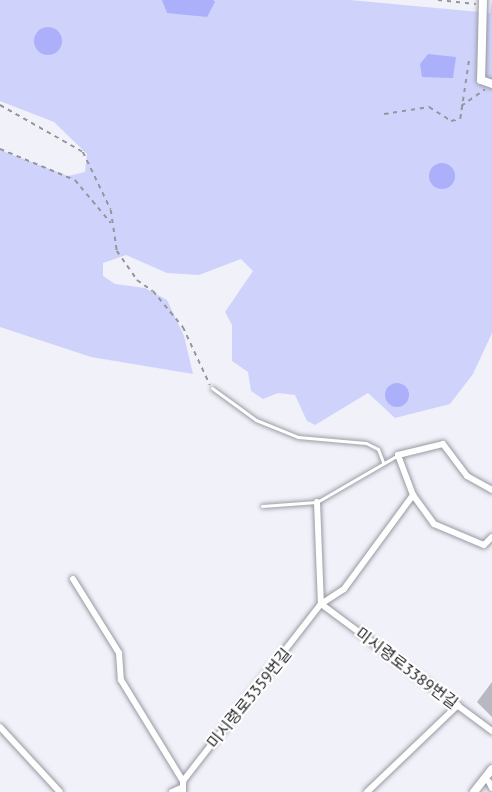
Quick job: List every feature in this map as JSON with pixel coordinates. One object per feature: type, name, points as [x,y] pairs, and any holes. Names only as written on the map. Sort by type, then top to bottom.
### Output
[{"type":"street","points":[[483,3],[481,80],[490,85]]},
{"type":"street","points":[[492,490],[466,476],[443,444],[398,455],[412,495],[434,524],[484,545],[492,537]]},
{"type":"street","name":"미시령로3359번길","points":[[182,787],[321,604],[344,589],[412,495]]},
{"type":"street","points":[[317,502],[321,604]]},
{"type":"street","points":[[73,579],[119,653],[121,681],[182,787],[172,792]]},
{"type":"street","name":"미시령로3389번길","points":[[321,604],[492,731]]},
{"type":"street","points":[[367,792],[458,705]]},
{"type":"street","points":[[0,727],[60,792]]},
{"type":"street","points":[[474,792],[492,769]]},
{"type":"lane","points":[[212,388],[256,420],[298,437],[366,443],[378,449],[383,462]]},
{"type":"lane","points":[[262,506],[317,502],[359,481],[383,462],[398,455]]},
{"type":"path","points":[[438,0],[483,3]]},
{"type":"path","points":[[384,114],[429,107],[451,121],[460,119],[469,59]]},
{"type":"path","points":[[461,106],[490,85]]},
{"type":"path","points":[[0,105],[83,152],[107,199],[117,251],[137,280],[153,291],[183,327],[212,388]]},
{"type":"path","points":[[0,149],[75,180],[111,223]]},
{"type":"shaded area","points":[[0,0],[350,0],[490,13],[492,0],[492,333],[473,374],[450,404],[395,418],[368,393],[315,425],[307,421],[295,395],[278,393],[263,399],[251,391],[248,372],[232,361],[232,325],[225,312],[253,271],[241,259],[199,275],[167,273],[126,255],[103,263],[103,276],[115,284],[145,288],[167,300],[184,336],[193,374],[91,357],[0,327],[0,150],[68,176],[85,172],[87,154],[54,122],[0,101]]},
{"type":"water","points":[[162,0],[213,0],[215,2],[207,17],[167,13]]},
{"type":"water","points":[[48,27],[58,31],[62,41],[58,51],[48,55],[38,51],[34,41],[38,31]]},
{"type":"water","points":[[428,54],[456,57],[453,78],[422,77],[420,64]]},
{"type":"water","points":[[442,163],[452,166],[455,176],[452,186],[442,189],[432,186],[429,176],[432,166]]},
{"type":"water","points":[[397,383],[406,386],[409,395],[406,404],[397,407],[388,404],[385,395],[388,386]]},
{"type":"building","points":[[492,682],[492,717],[477,702]]}]
